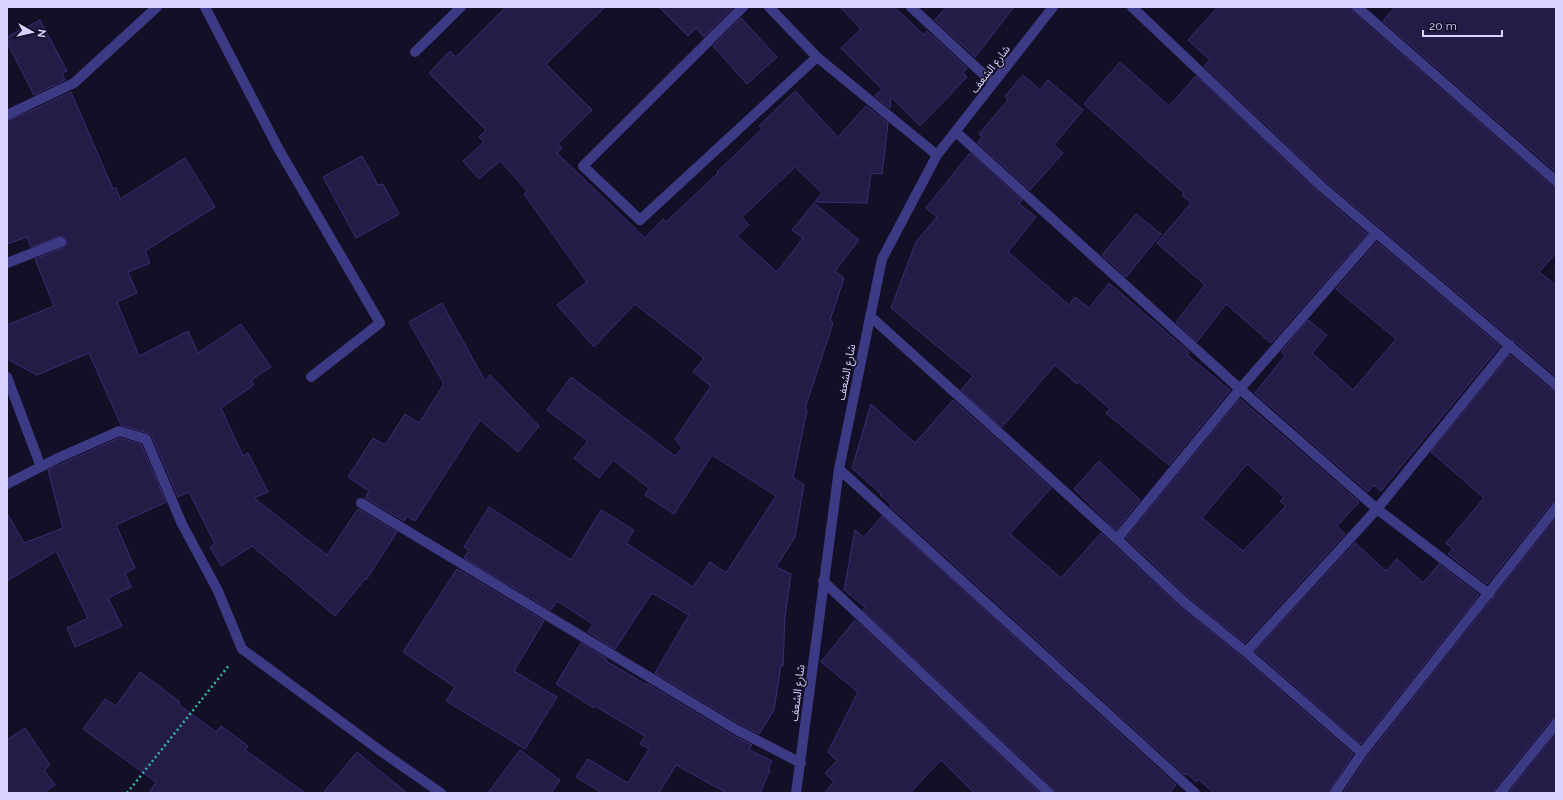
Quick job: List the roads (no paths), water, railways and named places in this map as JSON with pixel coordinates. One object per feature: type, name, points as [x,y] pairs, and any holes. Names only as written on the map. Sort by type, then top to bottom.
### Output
[{"type":"street","points":[[7,115],[74,83],[157,7]]},
{"type":"street","points":[[205,7],[278,148],[380,323],[311,378]]},
{"type":"street","points":[[415,52],[461,7]]},
{"type":"street","points":[[743,7],[583,166],[640,220],[817,57]]},
{"type":"street","points":[[769,7],[817,57],[937,155]]},
{"type":"street","points":[[911,7],[993,83]]},
{"type":"street","name":"شارع الشعف","points":[[796,793],[839,469],[882,259],[937,155],[1053,7]]},
{"type":"street","points":[[1132,7],[1322,187],[1556,385]]},
{"type":"street","points":[[1358,7],[1556,181]]},
{"type":"street","points":[[956,132],[1240,389],[1377,509],[1489,594]]},
{"type":"street","points":[[1117,539],[1240,389],[1376,233]]},
{"type":"street","points":[[7,263],[61,242]]},
{"type":"street","points":[[870,316],[1117,539],[1184,602],[1246,652],[1362,753]]},
{"type":"street","points":[[1246,652],[1377,509],[1510,345]]},
{"type":"street","points":[[7,377],[41,467]]},
{"type":"street","points":[[7,484],[58,458],[120,431],[146,439],[182,524],[218,590],[242,649],[375,747],[441,793]]},
{"type":"street","points":[[839,469],[1195,793]]},
{"type":"street","points":[[360,504],[737,730],[800,763]]},
{"type":"street","points":[[1335,793],[1362,753],[1556,508]]},
{"type":"street","points":[[823,581],[1049,793]]},
{"type":"street","points":[[1500,793],[1556,724]]}]
